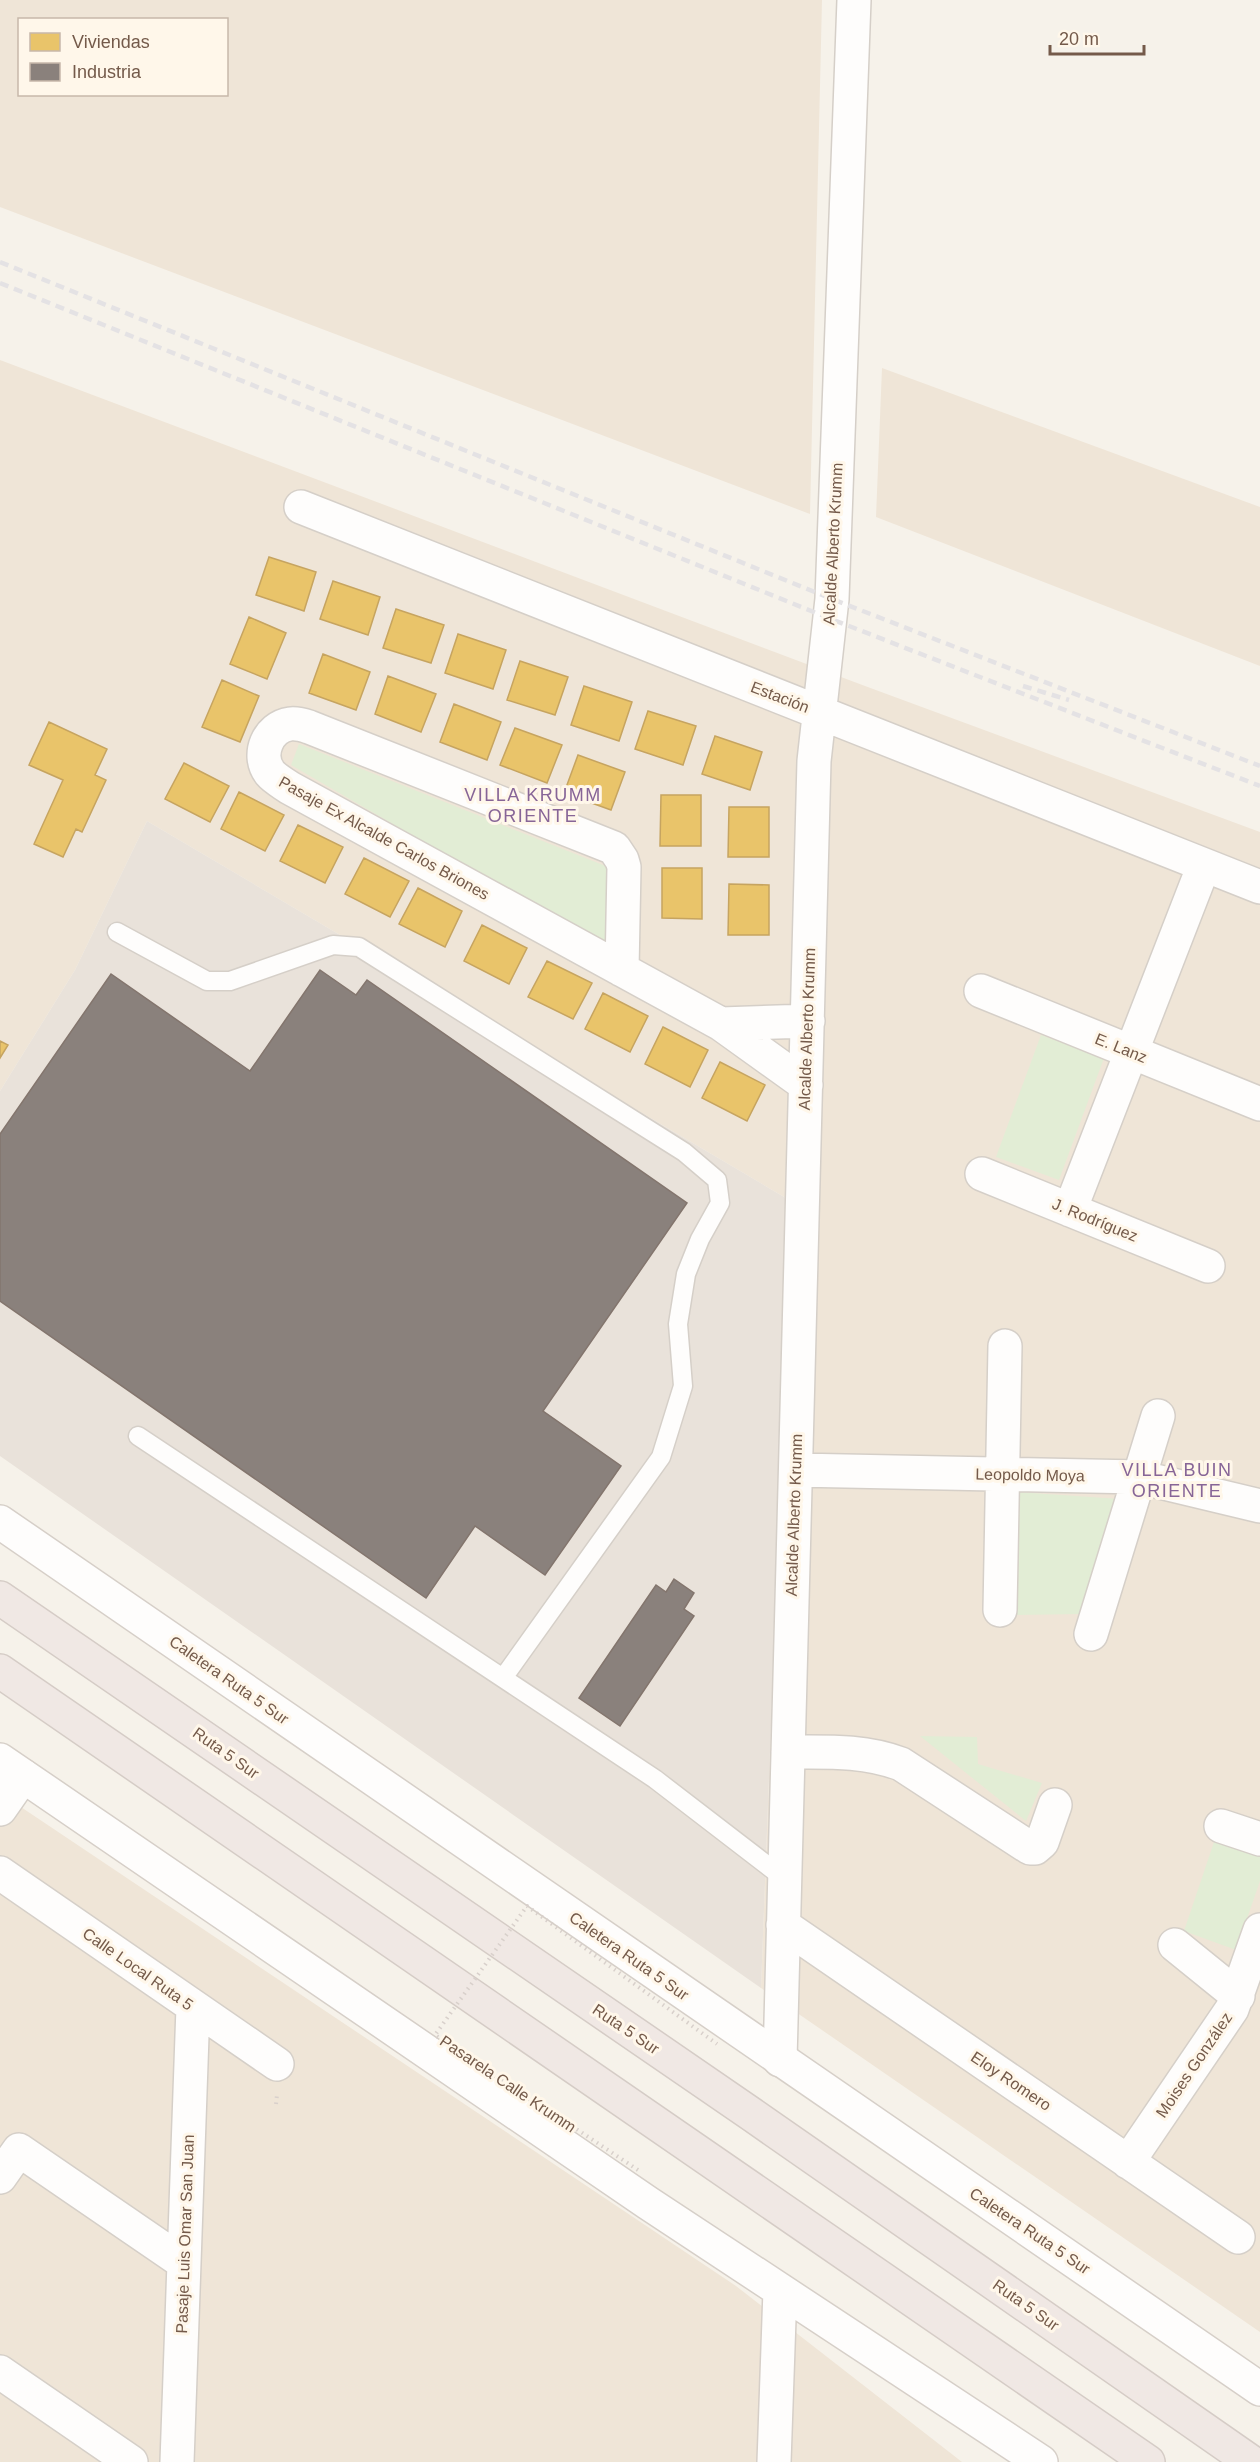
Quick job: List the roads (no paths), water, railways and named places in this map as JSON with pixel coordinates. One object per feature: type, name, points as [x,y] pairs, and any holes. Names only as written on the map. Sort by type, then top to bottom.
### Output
[{"type":"highway","name":"Ruta 5 Sur","points":[[0,1598],[754,2116],[1251,2462]]},
{"type":"highway","points":[[0,1671],[1148,2462]]},
{"type":"street","name":"Alcalde Alberto Krumm","points":[[780,2060],[814,761],[832,599],[854,0]]},
{"type":"street","name":"Estación","points":[[301,507],[1260,887]]},
{"type":"street","name":"Pasaje Ex Alcalde Carlos Briones","points":[[622,970],[624,867],[614,848],[309,727],[289,724],[271,734],[264,753],[265,763],[277,780],[622,970],[721,1024],[806,1085]]},
{"type":"street","points":[[1070,1210],[1204,865]]},
{"type":"street","name":"E. Lanz","points":[[981,991],[1260,1104]]},
{"type":"street","points":[[721,1024],[808,1021]]},
{"type":"street","name":"J. Rodríguez","points":[[982,1174],[1208,1266]]},
{"type":"street","points":[[1000,1610],[1005,1346]]},
{"type":"street","points":[[1091,1634],[1158,1416]]},
{"type":"street","name":"Leopoldo Moya","points":[[796,1470],[1139,1477],[1260,1506]]},
{"type":"street","name":"Caletera Ruta 5 Sur","points":[[0,1522],[1260,2389]]},
{"type":"street","points":[[788,1752],[854,1753],[879,1756],[901,1764],[1030,1848],[1035,1848],[1042,1842],[1055,1805]]},
{"type":"street","points":[[0,1809],[11,1768],[639,2197],[1041,2462]]},
{"type":"street","points":[[1221,1826],[1260,1839]]},
{"type":"street","name":"Calle Local Ruta 5","points":[[0,1873],[277,2064]]},
{"type":"street","name":"Eloy Romero","points":[[783,1925],[1238,2237]]},
{"type":"street","name":"Moises González","points":[[1128,2162],[1223,2023],[1238,1996],[1260,1929]]},
{"type":"street","points":[[1175,1946],[1238,1996]]},
{"type":"street","name":"Pasaje Luis Omar San Juan","points":[[177,2462],[193,2007]]},
{"type":"street","points":[[0,2177],[19,2150],[184,2263]]},
{"type":"street","points":[[774,2462],[780,2290]]},
{"type":"street","points":[[0,2372],[131,2462]]},
{"type":"lane","points":[[117,932],[207,981],[230,981],[333,945],[358,948],[684,1152],[717,1180],[720,1203],[700,1239],[686,1274],[678,1324],[683,1386],[661,1457],[503,1678]]},
{"type":"lane","points":[[138,1436],[655,1779],[785,1879]]},
{"type":"railway","points":[[0,262],[832,599],[1260,766]]},
{"type":"railway","points":[[0,283],[831,619],[1260,786]]},
{"type":"railway","points":[[1023,686],[1069,700]]},
{"type":"district","name":"VILLA KRUMM ORIENTE","points":[[533,805]]},
{"type":"district","name":"VILLA BUIN ORIENTE","points":[[1177,1480]]}]
